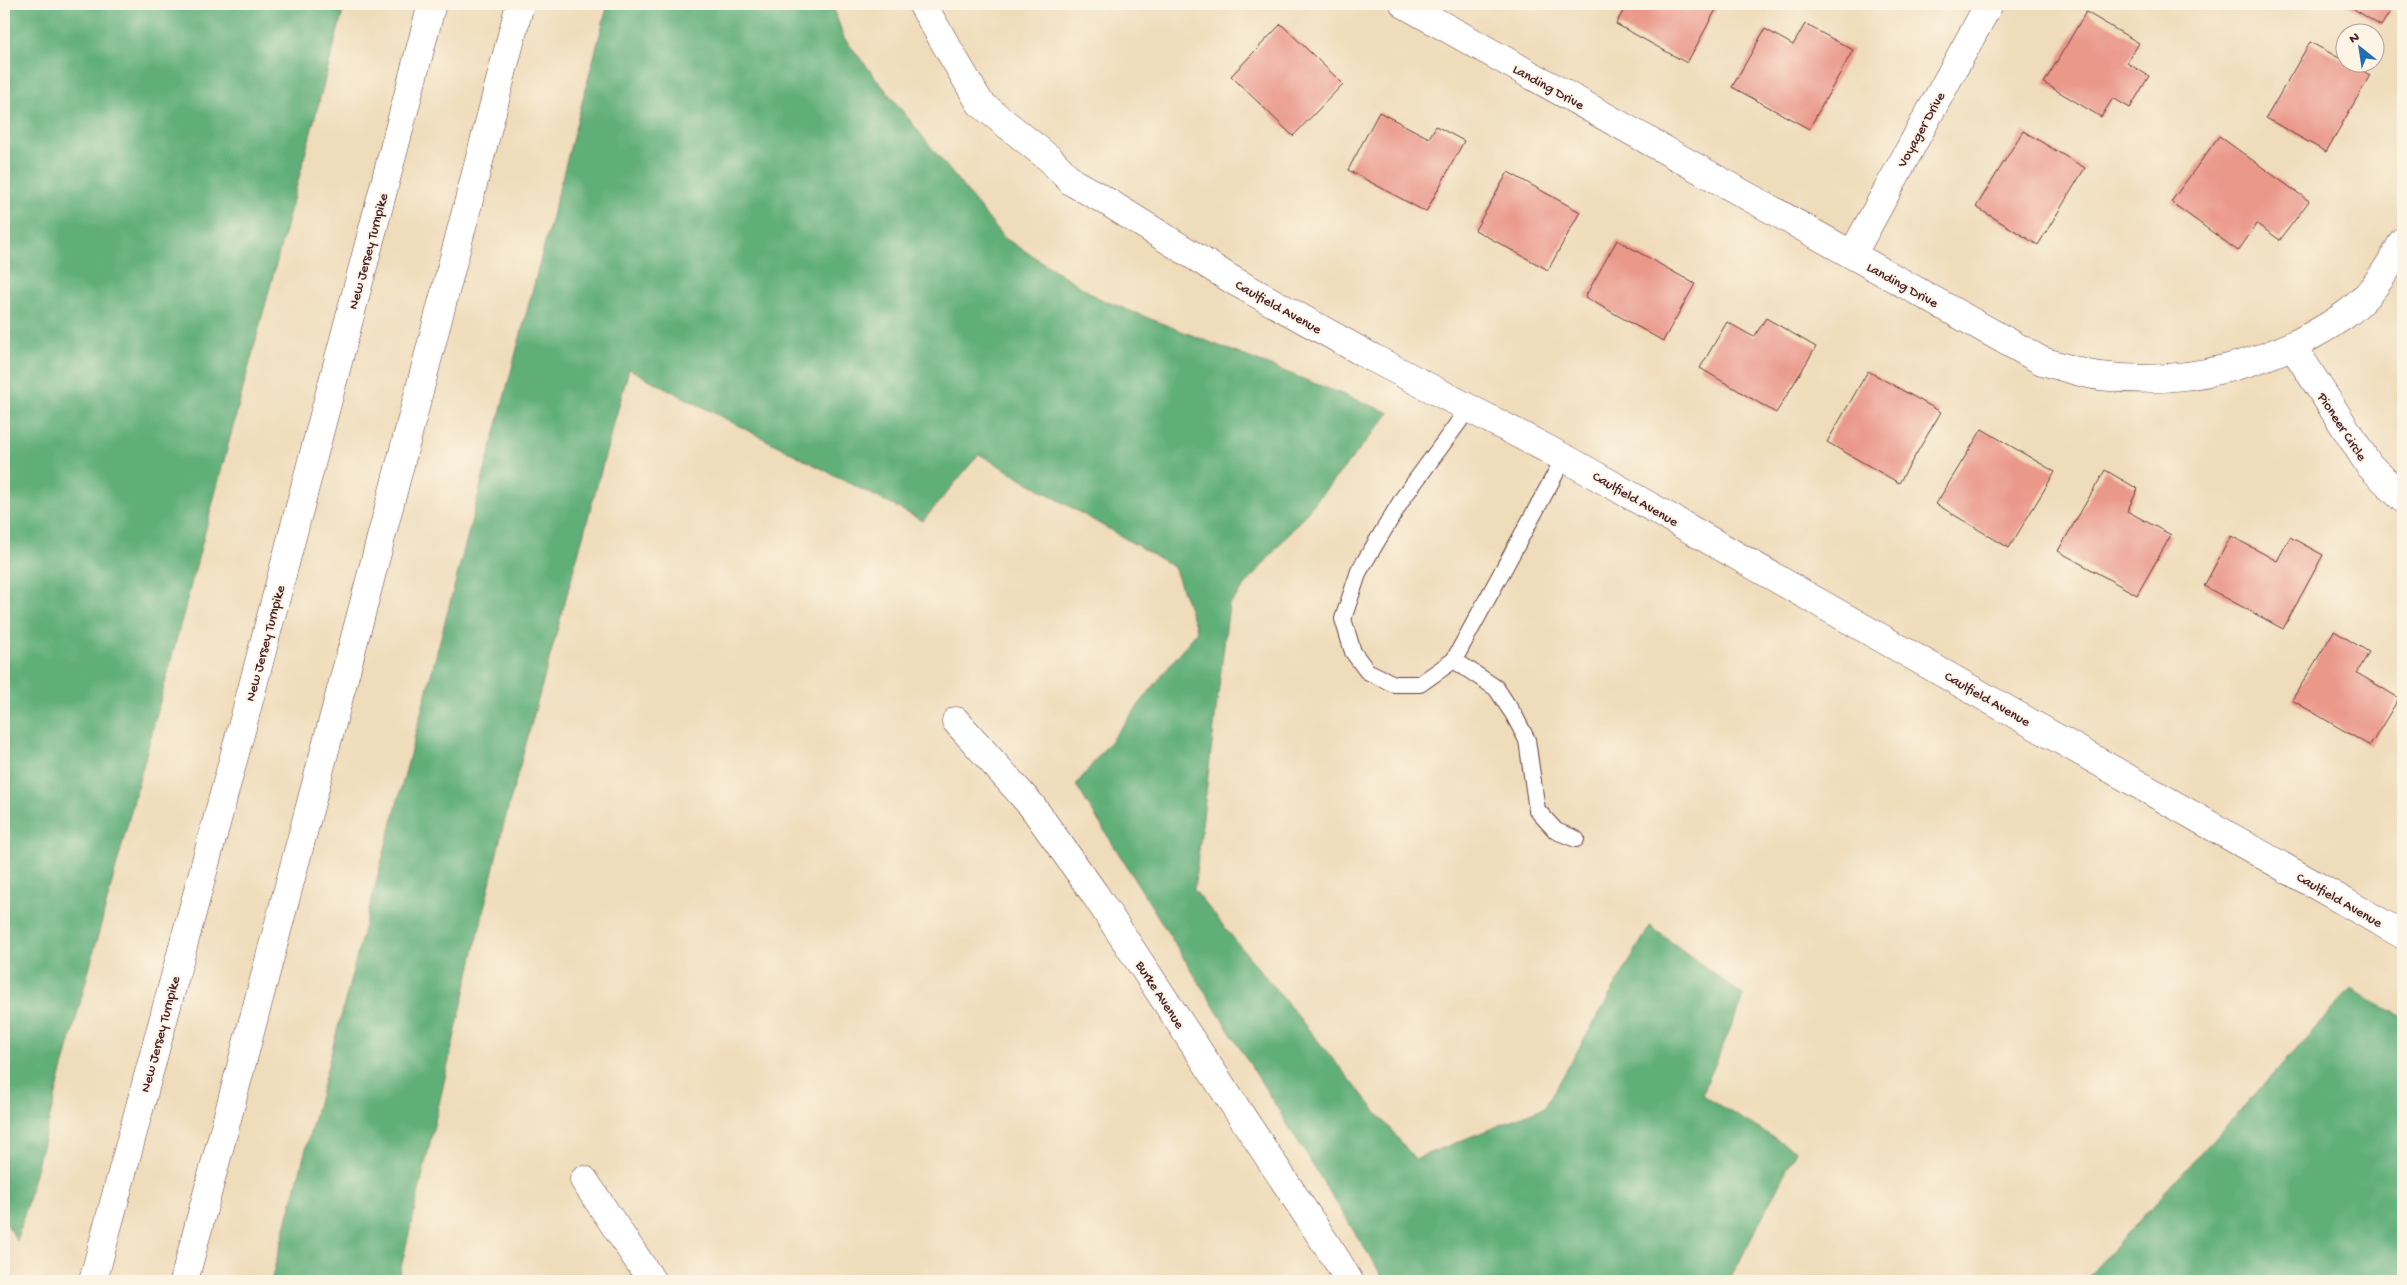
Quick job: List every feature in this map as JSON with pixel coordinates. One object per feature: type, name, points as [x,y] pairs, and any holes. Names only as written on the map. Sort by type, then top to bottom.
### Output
[{"type":"main road","name":"New Jersey Turnpike","points":[[93,1281],[245,717],[432,4]]},
{"type":"main road","points":[[184,1281],[362,613],[520,4]]},
{"type":"main road","name":"Caulfield Avenue","points":[[922,4],[980,103],[1050,159],[1072,182],[1106,201],[1234,281],[1373,358],[1564,458],[2403,935]]},
{"type":"main road","name":"Landing Drive","points":[[1404,4],[2042,361],[2099,376],[2165,379],[2220,371],[2292,345],[2345,314],[2376,285],[2403,241]]},
{"type":"main road","name":"Voyager Drive","points":[[1852,255],[1989,4]]},
{"type":"main road","name":"Pioneer Circle","points":[[2292,345],[2369,465],[2403,500]]},
{"type":"main road","name":"Burke Avenue","points":[[956,721],[1032,806],[1094,893],[1349,1281]]},
{"type":"main road","points":[[584,1180],[652,1281]]},
{"type":"lane","points":[[1469,408],[1403,498],[1358,571],[1343,619],[1353,652],[1367,671],[1394,684],[1420,684],[1454,660],[1564,458]]},
{"type":"lane","points":[[1454,660],[1496,688],[1514,715],[1527,740],[1537,810],[1556,831],[1576,839]]},
{"type":"green space","points":[[4,4],[345,4],[17,1241],[4,1219]]},
{"type":"green space","points":[[608,4],[832,4],[844,38],[1003,237],[1100,299],[1390,413],[1229,605],[1194,890],[1415,1159],[1545,1107],[1650,926],[1744,996],[1702,1095],[1796,1151],[1731,1278],[1743,1281],[1385,1281],[1076,785],[1197,631],[1174,567],[979,454],[923,521],[629,369],[503,827],[398,1281],[271,1281]]},
{"type":"green space","points":[[2351,989],[2403,1017],[2403,1281],[2084,1281]]},
{"type":"building","points":[[1627,4],[1719,4],[1687,63],[1616,24]]},
{"type":"building","points":[[2346,4],[2395,4],[2384,22],[2375,22]]},
{"type":"building","points":[[2086,12],[2139,43],[2127,63],[2149,76],[2130,108],[2113,98],[2101,117],[2044,83]]},
{"type":"building","points":[[1281,24],[1343,84],[1293,136],[1231,76]]},
{"type":"building","points":[[1805,24],[1853,50],[1809,129],[1732,87],[1765,29],[1793,45]]},
{"type":"building","points":[[2310,42],[2334,55],[2334,72],[2365,72],[2370,75],[2326,152],[2266,118]]},
{"type":"building","points":[[1379,112],[1429,138],[1436,126],[1464,141],[1426,212],[1348,170]]},
{"type":"building","points":[[2023,131],[2085,168],[2038,245],[1976,207]]},
{"type":"building","points":[[2219,136],[2309,201],[2280,240],[2257,224],[2238,251],[2171,202]]},
{"type":"building","points":[[1508,172],[1580,212],[1548,270],[1475,230]]},
{"type":"building","points":[[1617,240],[1695,284],[1663,341],[1585,297]]},
{"type":"building","points":[[1766,318],[1816,347],[1776,413],[1700,368],[1727,322],[1754,337]]},
{"type":"building","points":[[1868,371],[1941,412],[1899,483],[1827,442]]},
{"type":"building","points":[[1982,429],[2055,472],[2009,548],[1936,504]]},
{"type":"building","points":[[2105,470],[2138,489],[2127,511],[2171,535],[2137,595],[2058,551]]},
{"type":"building","points":[[2231,536],[2277,561],[2290,537],[2323,555],[2283,629],[2204,586]]},
{"type":"building","points":[[2334,631],[2369,652],[2357,673],[2399,698],[2370,746],[2292,700]]}]
